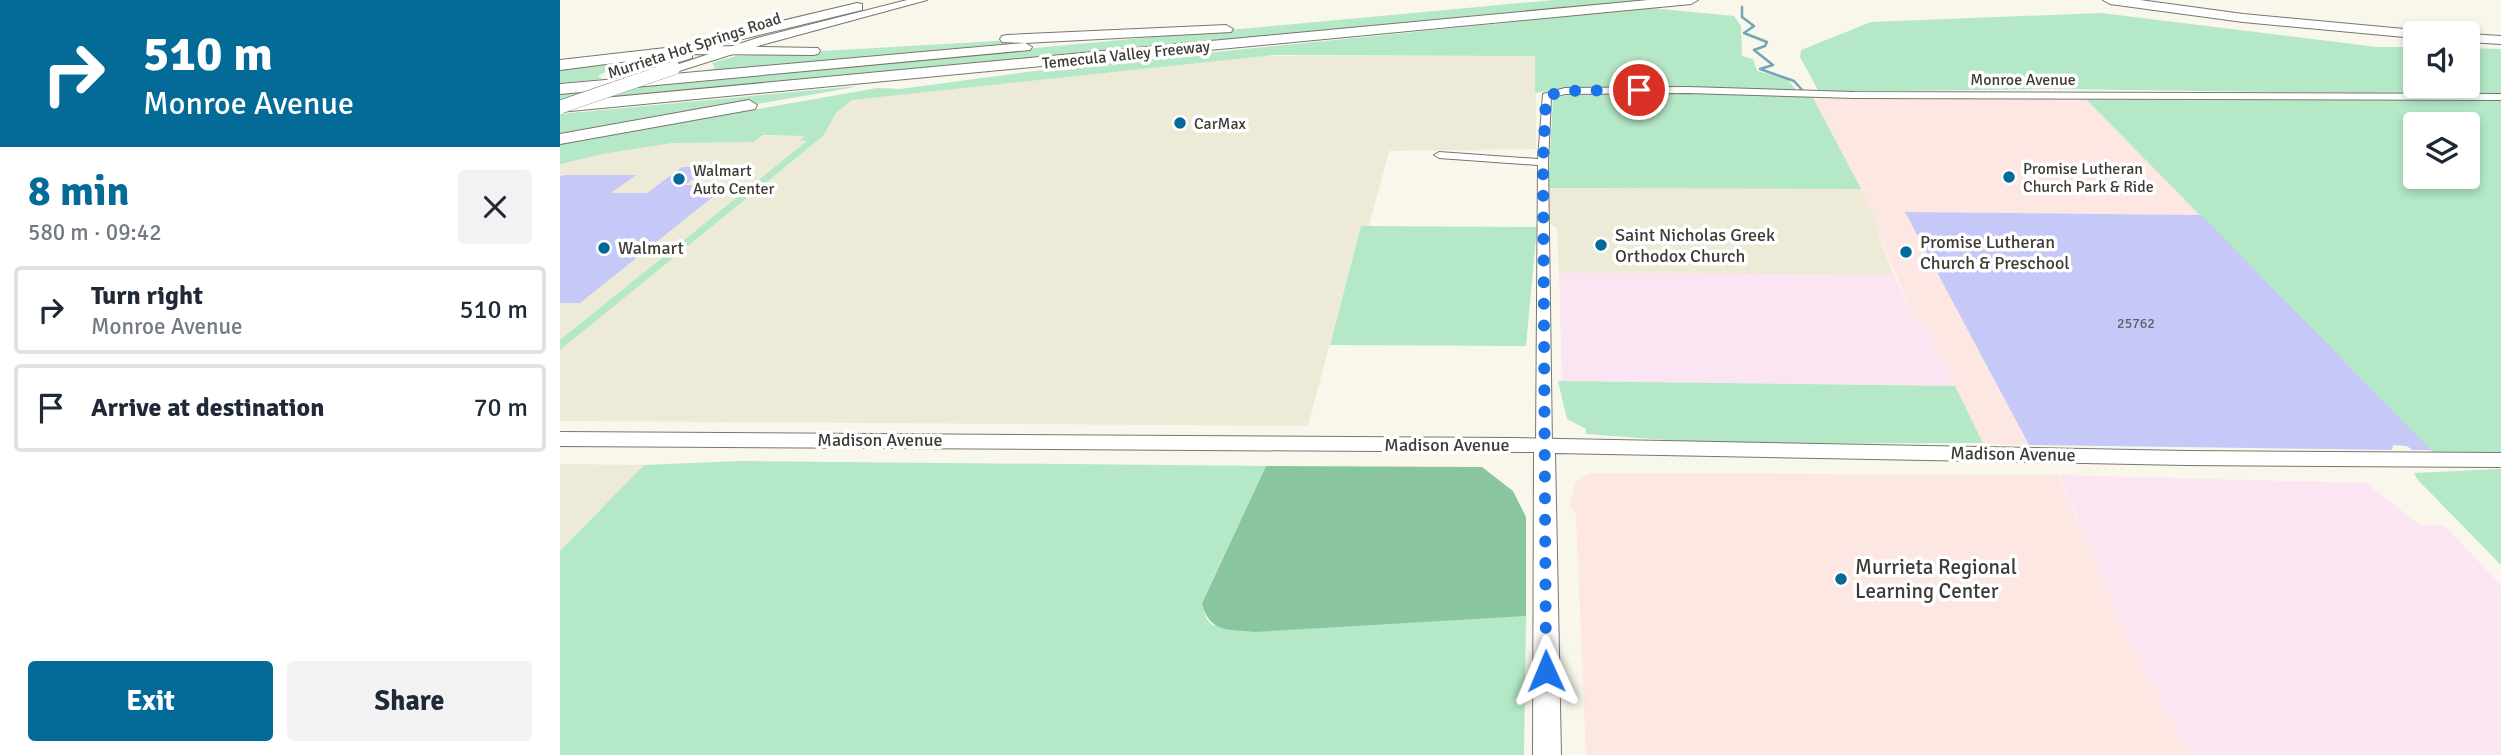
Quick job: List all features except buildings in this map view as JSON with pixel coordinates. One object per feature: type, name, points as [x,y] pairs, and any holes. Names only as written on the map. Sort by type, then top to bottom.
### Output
[{"type":"highway","name":"Temecula Valley Freeway","points":[[560,108],[1691,0]]},
{"type":"highway","points":[[2110,0],[2243,18],[2403,33]]},
{"type":"highway","points":[[560,65],[716,41],[857,7]]},
{"type":"highway","name":"Temecula Valley Freeway","points":[[560,89],[1233,28],[803,51]]},
{"type":"highway","points":[[782,35],[768,43],[766,48],[803,51]]},
{"type":"highway","points":[[2480,39],[2501,40]]},
{"type":"highway","points":[[560,139],[821,93],[1176,49]]},
{"type":"highway","points":[[560,65],[668,51],[803,51]]},
{"type":"main road","name":"Murrieta Hot Springs Road","points":[[560,97],[704,50],[888,0]]},
{"type":"main road","name":"Murrieta Hot Springs Road","points":[[560,108],[727,51],[921,0]]},
{"type":"street","name":"Monroe Avenue","points":[[1543,162],[1546,96],[1565,91],[1688,89],[1854,95],[2501,97]]},
{"type":"street","points":[[1439,155],[1543,162],[1547,755]]},
{"type":"street","name":"Madison Avenue","points":[[560,439],[1544,446],[2186,458],[2501,460]]},
{"type":"shaded area","points":[[1264,56],[1536,56],[1536,149],[1389,151],[1369,226],[1361,226],[1308,426],[560,421],[560,159],[672,135],[822,136],[836,113],[852,100]]},
{"type":"shaded area","name":"Promise Lutheran Church & Preschool","points":[[1812,96],[2085,97],[2201,215],[1906,212],[2029,446],[1983,443],[1924,324],[1917,324],[1876,229],[1880,228]]},
{"type":"shaded area","points":[[1548,188],[1861,189],[1880,229],[1876,230],[1894,275],[1559,273],[1557,228],[1548,222]]},
{"type":"shaded area","points":[[1559,273],[1894,275],[1917,324],[1924,324],[1955,386],[1562,381]]},
{"type":"shaded area","points":[[560,464],[644,465],[560,551]]},
{"type":"shaded area","name":"Murrieta Regional Learning Center","points":[[1589,473],[2058,475],[2131,644],[2190,755],[1586,755],[1576,514],[1569,505],[1576,482]]},
{"type":"shaded area","points":[[2059,475],[2366,483],[2420,525],[2444,525],[2501,585],[2501,755],[2190,755],[2131,644]]},
{"type":"green space","points":[[1554,0],[1669,0],[560,105],[560,92]]},
{"type":"green space","points":[[1651,8],[1734,16],[1741,26],[1742,56],[1753,59],[1757,71],[1787,79],[1797,91],[1663,88],[1561,89],[1535,93],[1535,56],[1274,55],[852,100],[836,113],[823,136],[560,350],[560,340],[807,141],[800,140],[804,136],[763,135],[753,142],[672,143],[560,164],[560,144],[877,88],[900,89],[1057,68]]},
{"type":"green space","points":[[2101,13],[2377,47],[2403,47],[2403,94],[2054,89],[1819,92],[1800,57],[1801,50],[1871,22]]},
{"type":"green space","points":[[1085,36],[704,71],[715,68],[712,63],[736,56]]},
{"type":"green space","points":[[2480,48],[2501,49],[2501,95],[2480,95]]},
{"type":"green space","points":[[674,55],[645,66],[616,69],[598,76],[602,79],[560,83],[560,67]]},
{"type":"green space","points":[[857,86],[850,88],[560,138],[560,114]]},
{"type":"green space","points":[[1684,92],[1812,96],[1861,189],[1548,188],[1553,98],[1578,93]]},
{"type":"green space","points":[[2085,98],[2501,99],[2501,456],[2437,457]]},
{"type":"green space","points":[[1361,226],[1537,227],[1526,346],[1330,345]]},
{"type":"green space","points":[[1558,381],[1955,386],[1983,443],[1722,444],[1586,434],[1586,429],[1567,419]]},
{"type":"green space","points":[[740,461],[1266,466],[1202,602],[1206,618],[1212,625],[1526,616],[1524,755],[560,755],[560,551],[644,465]]},
{"type":"green space","points":[[1266,466],[1482,467],[1513,491],[1526,517],[1526,616],[1255,632],[1215,625],[1209,620],[1202,603]]},
{"type":"green space","points":[[2501,469],[2501,565],[2414,473]]},
{"type":"waterway","points":[[1742,7],[1742,17],[1754,26],[1744,33],[1767,42],[1765,46],[1754,50],[1773,65],[1760,69],[1794,81],[1804,92]]},
{"type":"place","name":"CarMax","points":[[1180,123]]},
{"type":"place","name":"Promise Lutheran Church Park & Ride","points":[[2009,177]]},
{"type":"place","name":"Walmart Auto Center","points":[[679,179]]},
{"type":"place","name":"Saint Nicholas Greek Orthodox Church","points":[[1601,245]]},
{"type":"place","name":"Walmart","points":[[604,248]]},
{"type":"place","name":"Promise Lutheran Church & Preschool","points":[[1906,252]]},
{"type":"place","name":"Murrieta Regional Learning Center","points":[[1841,579]]},
{"type":"route","points":[[1546,671],[1543,162],[1546,96],[1565,91],[1639,90]]}]
